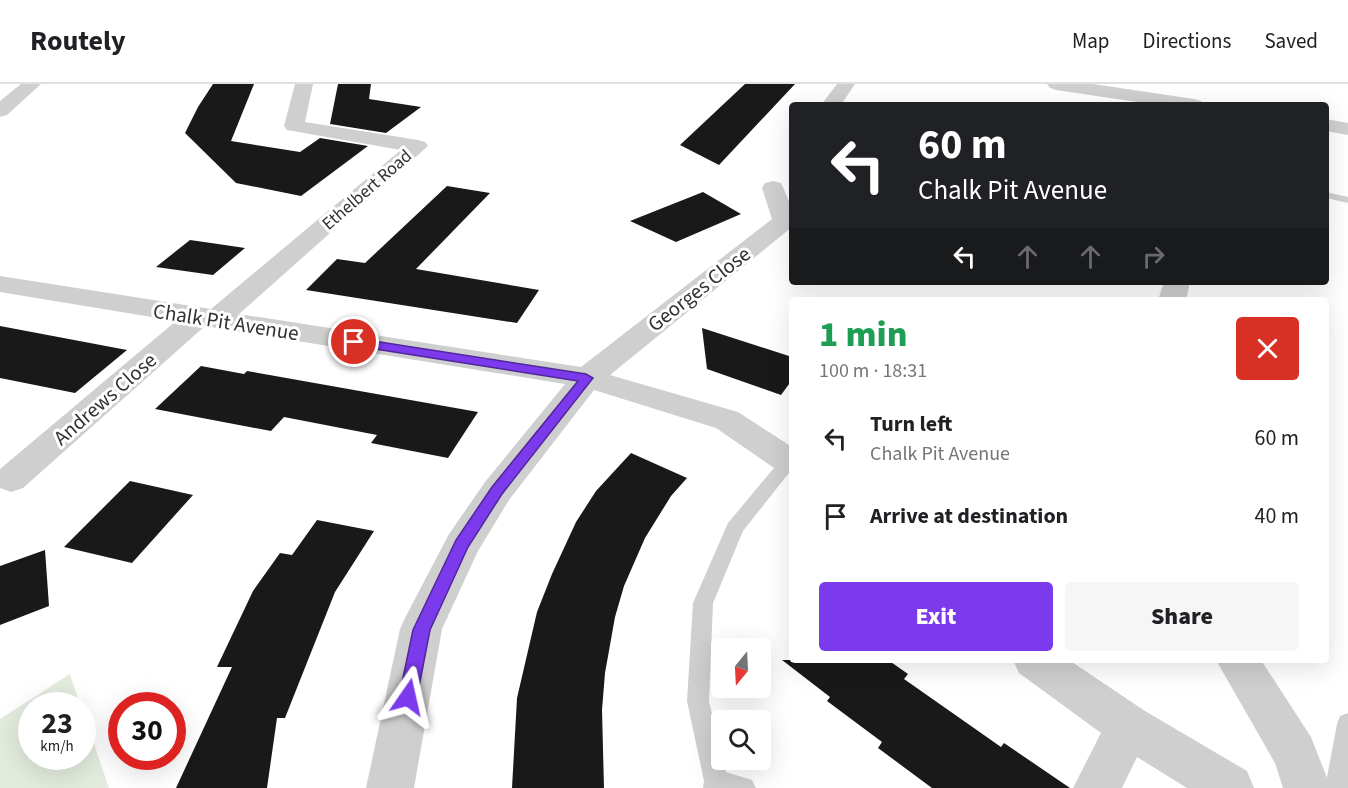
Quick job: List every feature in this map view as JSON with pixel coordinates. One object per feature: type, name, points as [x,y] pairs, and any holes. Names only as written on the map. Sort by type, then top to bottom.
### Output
[{"type":"street","name":"Ethelbert Road","points":[[206,319],[418,146],[294,126],[304,84]]},
{"type":"street","points":[[833,102],[846,84]]},
{"type":"street","points":[[1056,84],[1091,87],[1177,102]]},
{"type":"street","points":[[0,88],[30,86]]},
{"type":"street","points":[[0,111],[30,86]]},
{"type":"street","points":[[1329,126],[1348,129]]},
{"type":"street","name":"Georges Close","points":[[586,378],[785,221],[773,188]]},
{"type":"street","name":"Chalk Pit Avenue","points":[[0,284],[206,319],[586,378],[727,420],[789,461]]},
{"type":"street","name":"Andrews Close","points":[[11,479],[206,319]]},
{"type":"street","points":[[390,788],[421,630],[456,555],[497,490],[586,378]]},
{"type":"street","points":[[1038,663],[1128,726],[1230,788]]},
{"type":"street","points":[[1239,663],[1295,753],[1307,788]]},
{"type":"street","points":[[1097,788],[1128,726]]},
{"type":"lane","points":[[1329,196],[1348,200]]},
{"type":"lane","points":[[744,788],[716,784],[698,701],[703,603],[735,528],[789,464]]},
{"type":"lane","points":[[1337,788],[1348,724]]},
{"type":"shaded area","points":[[70,674],[76,692],[42,692]]},
{"type":"shaded area","points":[[18,707],[18,770],[96,770],[96,750],[109,788],[0,788],[0,719]]},
{"type":"building","points":[[213,84],[254,84],[231,141],[300,152],[320,138],[368,146],[301,196],[236,183],[185,133]]},
{"type":"building","points":[[338,84],[371,84],[369,99],[421,107],[386,133],[330,124]]},
{"type":"building","points":[[745,84],[795,84],[719,165],[680,145]]},
{"type":"building","points":[[447,186],[490,193],[416,269],[539,290],[517,323],[306,290],[337,259],[365,263]]},
{"type":"building","points":[[703,192],[741,214],[676,242],[630,221]]},
{"type":"building","points":[[190,240],[245,248],[213,275],[156,267]]},
{"type":"building","points":[[0,326],[127,350],[75,393],[0,378]]},
{"type":"building","points":[[702,328],[789,356],[789,384],[781,395],[707,369]]},
{"type":"building","points":[[201,366],[244,374],[247,371],[478,412],[448,458],[371,443],[377,435],[284,417],[271,431],[155,409]]},
{"type":"building","points":[[631,453],[687,478],[671,496],[645,538],[624,586],[615,617],[605,673],[602,710],[604,788],[512,788],[517,698],[537,612],[576,522],[596,491]]},
{"type":"building","points":[[130,481],[193,495],[132,563],[64,547]]},
{"type":"building","points":[[317,520],[374,531],[335,592],[285,718],[277,718],[267,788],[176,788],[232,667],[217,667],[253,591],[280,553],[292,555]]},
{"type":"building","points":[[45,550],[49,606],[0,625],[0,566]]},
{"type":"building","points":[[782,660],[789,660],[789,663],[892,663],[908,674],[904,679],[1001,747],[1004,743],[1070,788],[932,788],[878,748],[882,742],[827,701],[830,697]]},
{"type":"route","points":[[354,342],[586,378],[497,490],[462,544],[421,630],[408,697]]}]
